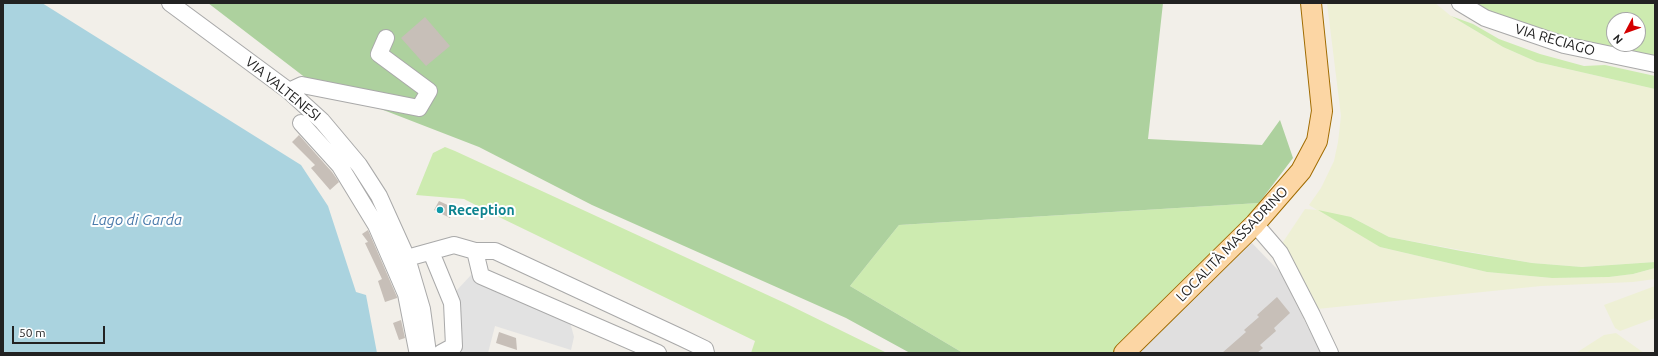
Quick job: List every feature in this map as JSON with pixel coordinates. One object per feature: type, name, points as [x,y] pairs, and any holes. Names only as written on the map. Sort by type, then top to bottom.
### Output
[{"type":"main road","name":"LOCALITÀ MASSADRINO","points":[[1124,353],[1255,224],[1301,171],[1317,141],[1322,111],[1311,3]]},
{"type":"street","name":"VIA VALTENESI","points":[[170,3],[289,91],[322,120],[359,165],[379,196],[407,258],[422,309],[428,353]]},
{"type":"street","name":"VIA RECIAGO","points":[[1460,3],[1485,18],[1564,45],[1655,64]]},
{"type":"street","points":[[289,91],[302,85],[419,108],[429,91],[379,54],[386,38]]},
{"type":"street","points":[[301,123],[340,166],[376,224],[406,294],[418,353]]},
{"type":"street","points":[[1255,224],[1280,253],[1330,353]]},
{"type":"street","points":[[407,258],[454,245],[475,251],[495,251],[705,349],[706,353]]},
{"type":"street","points":[[475,251],[481,276],[658,353]]},
{"type":"street","points":[[431,252],[452,303],[454,346],[441,353]]},
{"type":"shaded area","points":[[1249,240],[1280,272],[1321,353],[1132,353]]},
{"type":"shaded area","points":[[472,274],[564,316],[570,322],[574,337],[571,350],[495,326],[488,353],[465,353],[457,350],[457,290]]},
{"type":"green space","points":[[208,3],[1163,3],[1148,139],[1262,145],[1280,120],[1293,158],[1259,203],[899,225],[850,286],[963,353],[910,353],[846,318],[592,205],[479,147],[311,82]]},
{"type":"green space","points":[[1327,3],[1435,3],[1451,16],[1503,47],[1537,62],[1655,89],[1655,262],[1582,267],[1532,263],[1389,237],[1351,217],[1380,247],[1487,272],[1552,278],[1609,277],[1633,274],[1655,268],[1655,279],[1633,282],[1541,286],[1317,309],[1281,245],[1305,209],[1317,210],[1309,205],[1321,188],[1334,161],[1338,142],[1341,116]]},
{"type":"green space","points":[[1471,3],[1655,3],[1655,61],[1613,52],[1646,52],[1646,12],[1606,12],[1606,50],[1567,42],[1492,17]]},
{"type":"green space","points":[[1451,16],[1473,24],[1499,39],[1540,54],[1584,66],[1605,65],[1655,76],[1655,89],[1537,62],[1503,47]]},
{"type":"green space","points":[[445,147],[787,304],[887,353],[751,353],[755,341],[464,199],[416,195],[433,153]]},
{"type":"green space","points":[[1259,203],[1253,219],[1114,353],[963,353],[850,286],[899,225]]},
{"type":"green space","points":[[1318,210],[1351,217],[1389,237],[1461,251],[1532,263],[1582,267],[1655,262],[1655,268],[1633,274],[1609,277],[1552,278],[1487,272],[1380,247]]},
{"type":"green space","points":[[1655,286],[1655,318],[1620,331],[1615,328],[1604,305]]},
{"type":"green space","points":[[1616,333],[1644,353],[1576,353],[1604,335]]},
{"type":"water","name":"Lago di Garda","points":[[3,3],[42,3],[301,165],[328,206],[356,292],[366,295],[377,353],[3,353]]},
{"type":"building","points":[[425,17],[450,46],[426,66],[401,38]]},
{"type":"building","points":[[299,135],[339,182],[330,190],[311,168],[315,165],[292,142]]},
{"type":"building","name":"Reception","points":[[439,201],[454,208],[450,218],[434,210]]},
{"type":"building","points":[[368,230],[397,297],[385,302],[378,281],[382,279],[365,243],[368,242],[362,234]]},
{"type":"building","points":[[1277,297],[1290,313],[1274,328],[1276,331],[1260,345],[1263,348],[1257,353],[1222,353],[1246,332],[1244,330],[1259,317],[1257,315]]},
{"type":"building","points":[[401,320],[405,338],[399,340],[393,323]]},
{"type":"building","points":[[499,332],[516,338],[517,350],[496,343]]},
{"type":"place","name":"Reception","points":[[440,210]]}]
